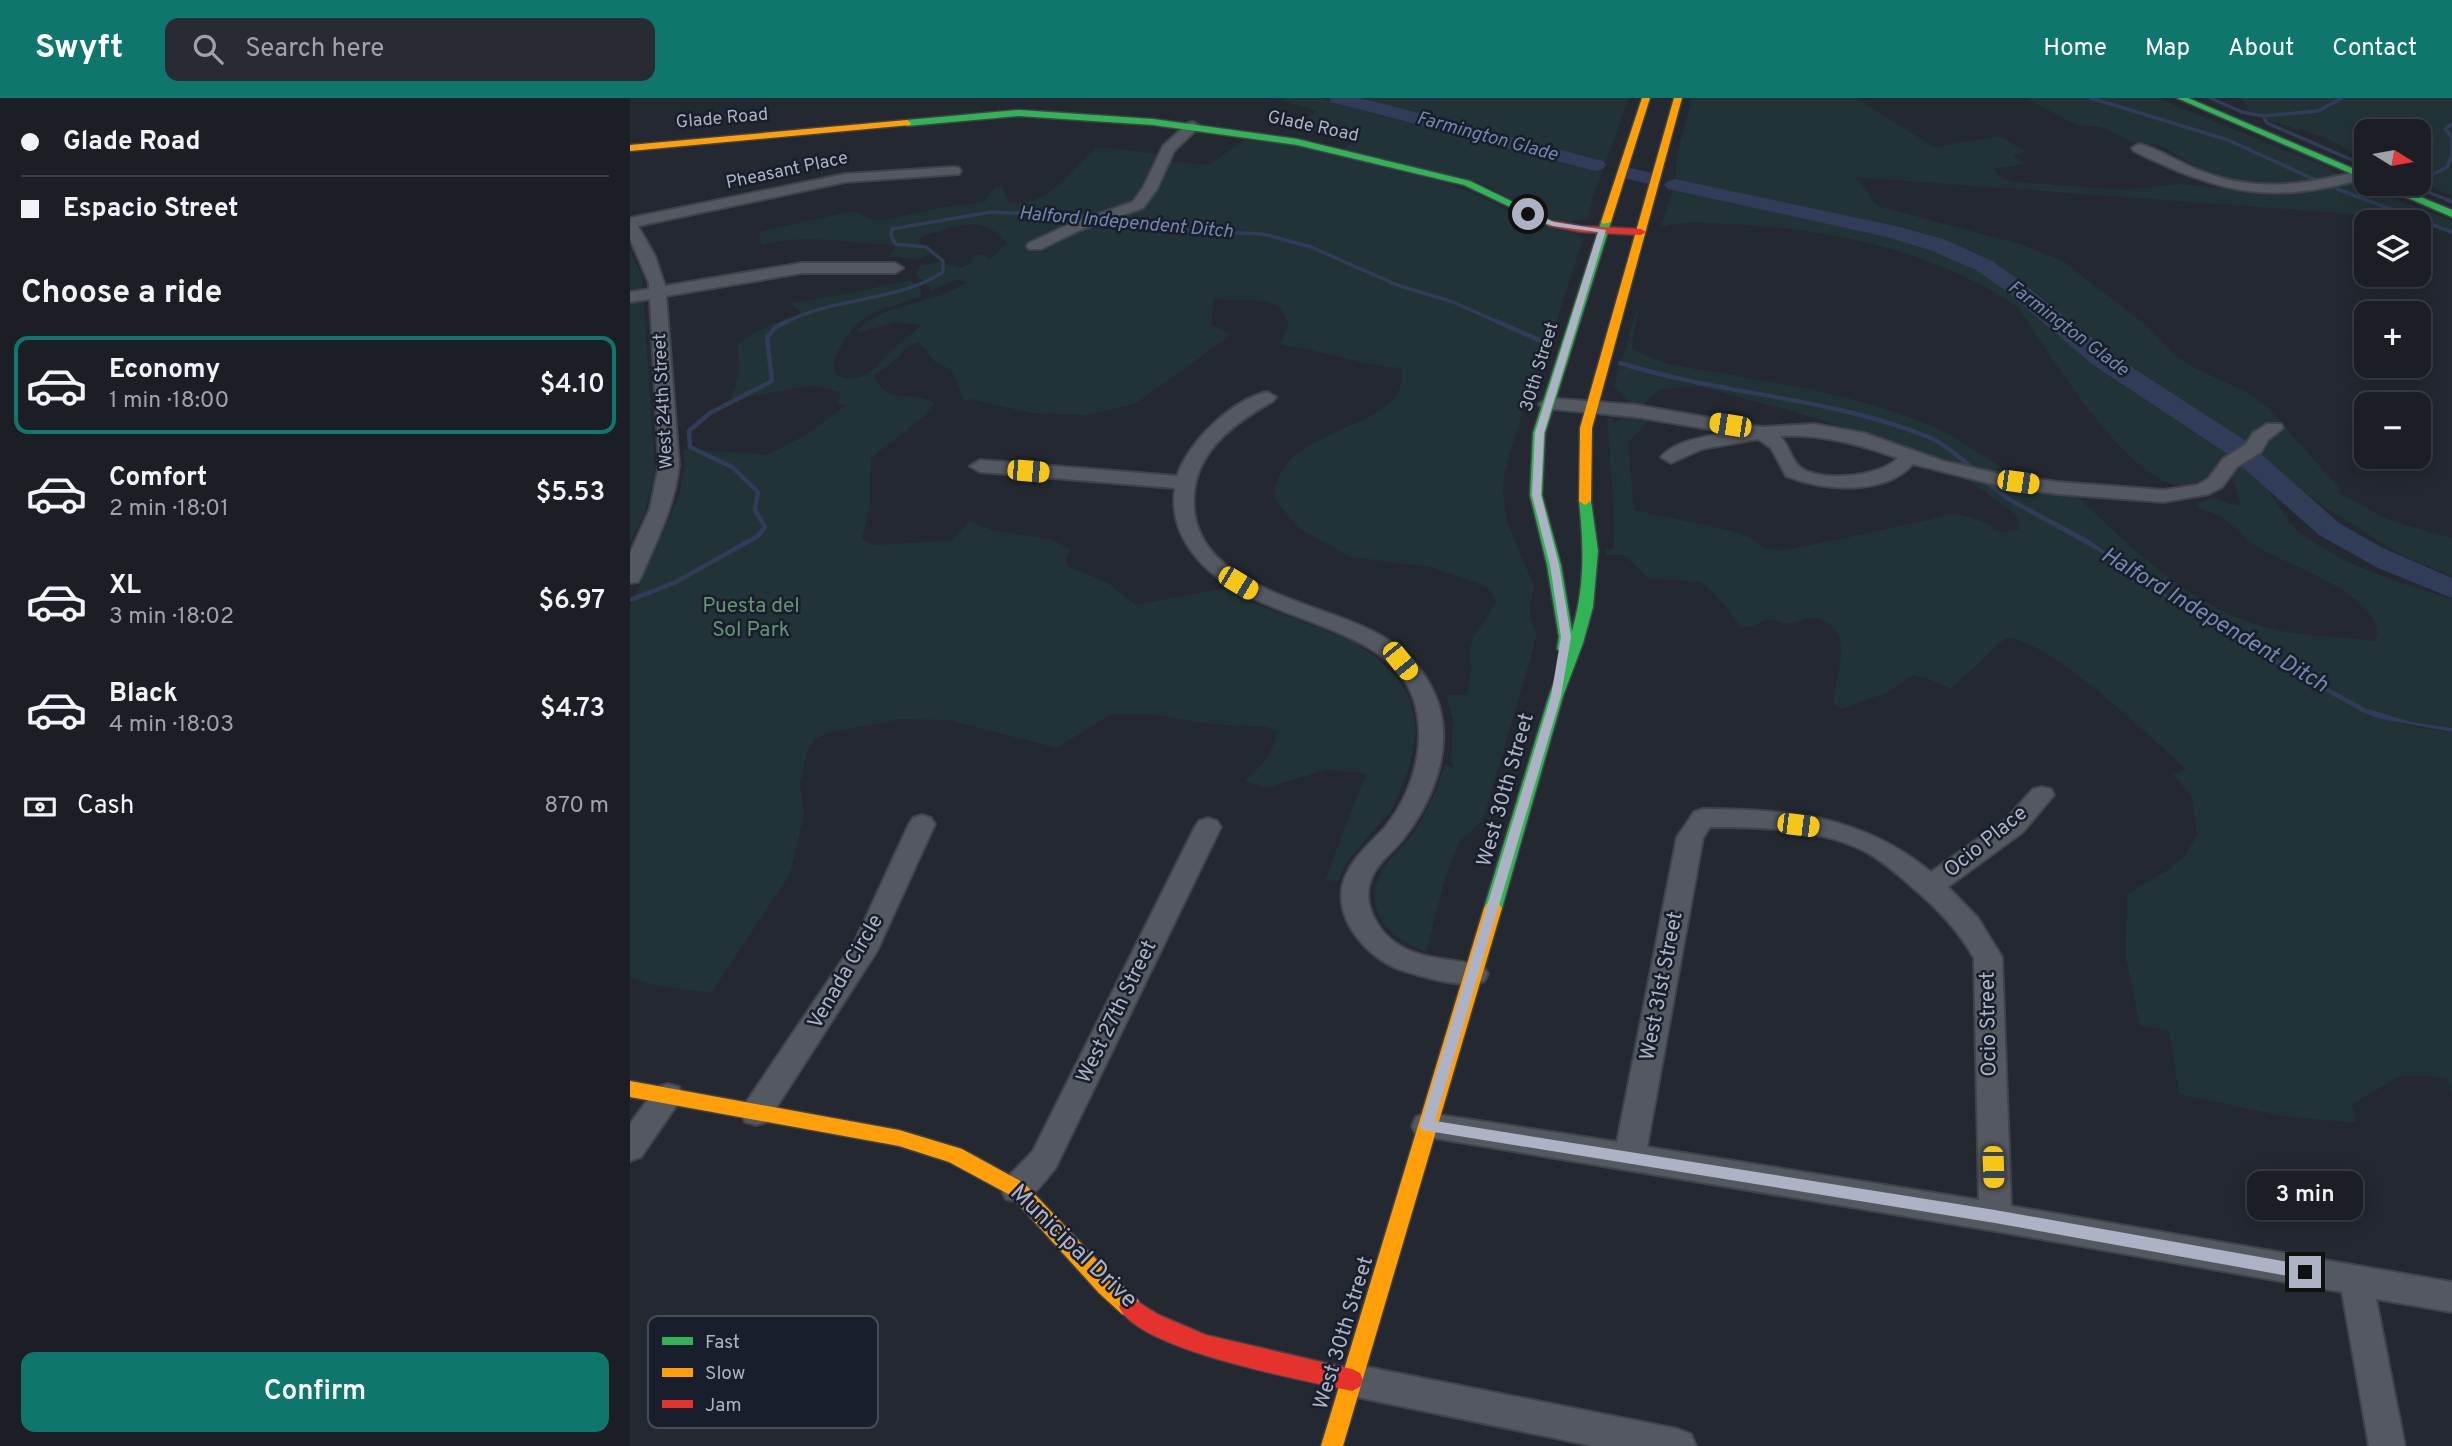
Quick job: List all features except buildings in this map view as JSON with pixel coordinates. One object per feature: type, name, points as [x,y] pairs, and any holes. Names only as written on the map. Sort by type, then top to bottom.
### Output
[{"type":"main road","name":"30th Street","points":[[1556,696],[1566,637],[1555,565],[1536,495],[1539,433],[1646,98]]},
{"type":"main road","name":"West 30th Street","points":[[1332,1446],[1556,696],[1575,649],[1589,588],[1591,551],[1583,457],[1586,428],[1678,98]]},
{"type":"main road","points":[[2182,98],[2354,172]]},
{"type":"main road","name":"Glade Road","points":[[630,148],[1018,113],[1193,126],[1290,140],[1437,175],[1482,189],[1546,222],[1641,232]]},
{"type":"main road","points":[[2409,196],[2452,214]]},
{"type":"main road","name":"Municipal Drive","points":[[630,1089],[900,1138],[978,1166],[1017,1189],[1107,1286],[1134,1310],[1160,1325],[1217,1350],[1352,1380]]},
{"type":"street","points":[[1035,246],[1074,227],[1116,215],[1138,205],[1150,189],[1168,149],[1193,126]]},
{"type":"street","points":[[2139,148],[2200,175],[2241,188],[2262,191],[2311,189],[2354,178]]},
{"type":"street","name":"Pheasant Place","points":[[630,224],[845,178],[954,171]]},
{"type":"street","name":"West 24th Street","points":[[630,224],[647,256],[659,292],[669,465],[660,509],[630,577]]},
{"type":"street","points":[[630,297],[802,268],[895,268]]},
{"type":"street","points":[[1267,397],[1238,414],[1211,437],[1195,459],[1185,483],[1183,504],[1190,532],[1203,553],[1217,567],[1251,591],[1339,622],[1369,638],[1400,661],[1418,685],[1431,724],[1426,773],[1406,817],[1359,877],[1357,909],[1364,929],[1390,954],[1428,967],[1474,974]]},
{"type":"street","points":[[1548,404],[1647,412],[1730,425],[1761,433],[1772,437],[1780,445],[1793,472],[1811,479],[1882,477],[1897,470],[1910,456]]},
{"type":"street","points":[[1671,457],[1696,445],[1761,433],[1796,430],[1835,432],[1879,444],[1937,466],[2000,480],[2141,495],[2182,495],[2215,483],[2230,463],[2254,447],[2260,437],[2274,428]]},
{"type":"street","points":[[980,466],[1185,483]]},
{"type":"street","name":"Ocio Place","points":[[1929,887],[2014,826],[2042,795]]},
{"type":"street","name":"Ocio Street","points":[[1703,818],[1733,818],[1843,833],[1877,847],[1929,887],[1967,924],[1988,957],[1995,1217]]},
{"type":"street","name":"West 31st Street","points":[[1630,1157],[1690,837],[1703,818]]},
{"type":"street","name":"Venada Circle","points":[[756,1113],[867,944],[922,824]]},
{"type":"street","name":"West 27th Street","points":[[1017,1189],[1044,1160],[1208,827]]},
{"type":"street","points":[[630,1148],[668,1096]]},
{"type":"street","points":[[1427,1126],[1995,1217],[2452,1297]]},
{"type":"street","points":[[2356,1281],[2387,1446]]},
{"type":"street","name":"Municipal Drive","points":[[1352,1380],[1678,1446]]},
{"type":"green space","points":[[1275,98],[1320,98],[1386,117],[1594,165],[1580,158],[1344,98],[1629,98],[1593,197],[1588,219],[1568,222],[1546,217],[1481,183],[1344,149],[1357,139],[1297,128],[1316,111]]},
{"type":"green space","points":[[1692,98],[1856,98],[1934,147],[2000,136],[2026,152],[2013,155],[2026,164],[1993,169],[2003,179],[2014,182],[2126,190],[2178,184],[2277,193],[2315,191],[2352,183],[2354,196],[2386,196],[2423,210],[2354,210],[2354,214],[1854,177],[1881,207],[2023,245],[2063,261],[2148,327],[2172,353],[2192,367],[2247,392],[2267,407],[2341,490],[2337,492],[2391,521],[2452,538],[2452,576],[2403,556],[2326,508],[2257,454],[2102,355],[2045,299],[2004,272],[1970,255],[1898,229],[1824,211],[1675,183],[1677,156]]},
{"type":"green space","points":[[2026,98],[2157,98],[2323,166],[2342,177],[2291,189],[2223,179],[2201,170],[2161,145],[2132,143],[2101,127],[2076,125]]},
{"type":"green space","points":[[2239,98],[2452,98],[2452,196],[2431,187],[2431,119],[2354,119],[2354,153],[2326,138],[2249,114],[2246,103]]},
{"type":"green space","name":"Puesta del Sol Park","points":[[1183,127],[1184,136],[1165,161],[1209,165],[1244,140],[1288,144],[1440,181],[1480,196],[1530,223],[1583,238],[1554,338],[1532,380],[1504,474],[1503,493],[1508,524],[1534,586],[1530,615],[1537,631],[1534,646],[1483,820],[1459,842],[1445,879],[1426,952],[1401,939],[1383,921],[1377,910],[1376,885],[1385,865],[1421,821],[1445,765],[1454,768],[1451,760],[1453,720],[1446,695],[1467,695],[1472,640],[1497,601],[1491,590],[1483,585],[1430,567],[1351,557],[1300,529],[1274,499],[1281,473],[1297,454],[1318,440],[1386,406],[1399,390],[1402,368],[1280,344],[1289,324],[1279,306],[1265,301],[1214,299],[1211,324],[1231,335],[1135,404],[1085,415],[1031,413],[970,399],[963,400],[952,370],[936,363],[919,342],[904,350],[893,362],[874,375],[879,385],[892,395],[916,397],[934,403],[915,424],[871,458],[870,504],[862,539],[874,545],[952,541],[969,521],[995,531],[1050,539],[1070,549],[1066,560],[1068,566],[1108,583],[1136,605],[1226,588],[1257,605],[1351,640],[1375,656],[1397,678],[1410,699],[1416,729],[1409,769],[1392,809],[1348,860],[1338,881],[1325,880],[1366,774],[1329,769],[1266,788],[1245,781],[1261,765],[1273,747],[1277,732],[1268,727],[1207,724],[1153,714],[1111,714],[1057,748],[948,720],[900,719],[827,733],[815,739],[808,748],[800,784],[804,815],[790,874],[711,993],[655,985],[630,977],[630,607],[679,496],[685,463],[683,449],[767,455],[806,435],[846,405],[838,403],[841,392],[812,385],[731,400],[739,374],[738,344],[757,331],[800,313],[792,303],[910,280],[922,290],[921,296],[865,318],[848,335],[834,366],[835,374],[853,379],[867,374],[921,325],[895,322],[858,333],[863,325],[882,313],[942,295],[967,283],[958,279],[931,290],[916,274],[920,266],[939,262],[961,268],[972,263],[971,258],[982,254],[990,260],[1007,243],[987,228],[968,224],[923,236],[918,241],[934,252],[926,256],[915,259],[887,258],[896,245],[810,239],[776,241],[761,245],[759,232],[853,211],[871,219],[884,220],[985,202],[997,185],[1003,188],[1008,202],[1034,200],[1056,186],[1096,147],[1159,154]]},
{"type":"green space","points":[[1674,187],[1788,208],[1956,254],[2021,293],[2037,313],[2071,343],[2234,454],[2192,484],[2164,481],[2140,465],[2092,414],[2018,307],[1985,287],[1916,257],[1842,237],[1767,226],[1711,223],[1685,223],[1660,228]]},
{"type":"green space","points":[[2431,213],[2452,221],[2452,235],[2431,226]]},
{"type":"green space","points":[[630,249],[642,277],[655,473],[644,514],[630,543]]},
{"type":"green space","points":[[1639,302],[1632,348],[1650,357],[1679,366],[1819,391],[1874,405],[1941,430],[1994,463],[2035,481],[1932,461],[1901,445],[1788,410],[1697,386],[1659,390],[1639,408],[1614,387]]},
{"type":"green space","points":[[1626,413],[1647,417],[1649,420],[1628,443],[1634,510],[1732,531],[1749,537],[1762,547],[1783,551],[1957,514],[1991,525],[1992,530],[2004,533],[2019,529],[2018,516],[1965,478],[1978,477],[2049,523],[2107,556],[2176,605],[2228,637],[2362,712],[2414,727],[2452,732],[2452,1096],[2447,1077],[2400,1076],[2352,1104],[2357,1123],[2283,1116],[2179,1094],[2169,1030],[2140,1026],[2126,957],[2127,894],[2168,870],[2184,857],[2197,835],[2192,796],[2173,775],[2186,769],[2072,671],[2046,653],[2023,642],[2005,638],[1951,689],[1913,675],[1888,692],[1842,709],[1834,704],[1841,644],[1833,626],[1812,618],[1792,623],[1768,620],[1742,628],[1716,595],[1700,582],[1648,578],[1624,555],[1606,555],[1606,550],[1614,548],[1607,418],[1611,418],[1615,424]]},
{"type":"green space","points":[[2246,466],[2259,477],[2292,526],[2317,544],[2372,572],[2452,599],[2452,728],[2411,722],[2365,708],[2219,627],[2157,589],[2088,539],[2013,499],[1987,479],[2082,494],[2078,497],[2121,538],[2167,576],[2192,594],[2244,620],[2298,634],[2375,641],[2377,627],[2370,613],[2356,599],[2318,576],[2260,549],[2223,518],[2198,507],[2197,504],[2212,498],[2238,506],[2241,504],[2230,471]]},
{"type":"water","points":[[1987,479],[2013,499],[2088,539],[2157,589],[2219,627],[2365,708],[2411,722],[2452,728],[2452,732],[2381,719],[2362,712],[2228,637],[2176,605],[2107,556],[2006,500],[1980,480]]},
{"type":"waterway","name":"Farmington Glade","points":[[1338,98],[1596,165]]},
{"type":"waterway","name":"Halford Independent Ditch","points":[[2091,98],[2228,140],[2320,182]]},
{"type":"waterway","points":[[2210,98],[2242,112],[2263,116]]},
{"type":"waterway","points":[[2263,116],[2318,111],[2342,98]]},
{"type":"waterway","points":[[2263,116],[2267,123],[2354,161]]},
{"type":"waterway","points":[[2452,124],[2445,129],[2452,137]]},
{"type":"waterway","points":[[2431,175],[2447,167],[2452,155],[2452,141]]},
{"type":"waterway","name":"Farmington Glade","points":[[1630,174],[1649,178]]},
{"type":"waterway","name":"Farmington Glade","points":[[1675,185],[1892,232],[1938,245],[1967,257],[2014,286],[2101,358],[2239,449],[2329,529],[2373,554],[2452,589]]},
{"type":"waterway","name":"Halford Independent Ditch","points":[[2337,189],[2452,232]]},
{"type":"waterway","points":[[2431,193],[2452,202]]},
{"type":"waterway","name":"Halford Independent Ditch","points":[[785,323],[824,308],[905,289],[943,272],[943,261],[926,247],[895,244],[891,235],[892,229],[991,212],[1082,216],[1156,223],[1192,231],[1263,234],[1311,247],[1397,285],[1453,302],[1500,323]]},
{"type":"waterway","name":"Halford Independent Ditch","points":[[630,600],[674,583],[758,536],[765,527],[755,510],[758,492],[732,467],[690,447],[689,431],[710,413],[772,381],[767,337],[776,327],[788,321]]},
{"type":"waterway","name":"Halford Independent Ditch","points":[[1496,321],[1539,340]]},
{"type":"waterway","name":"Halford Independent Ditch","points":[[1620,363],[1659,374],[1855,413],[1893,424],[1937,441],[1974,469]]},
{"type":"traffic: fast","points":[[2181,98],[2354,172]]},
{"type":"traffic: fast","points":[[907,123],[1019,113],[1153,122],[1297,142],[1467,183],[1553,224]]},
{"type":"traffic: fast","points":[[2409,196],[2452,214]]},
{"type":"traffic: fast","points":[[1564,649],[1566,637],[1554,565],[1536,495],[1539,433],[1606,222]]},
{"type":"traffic: fast","points":[[1493,908],[1556,696],[1586,607],[1591,551],[1585,501]]},
{"type":"traffic: slow","points":[[1606,222],[1646,98]]},
{"type":"traffic: slow","points":[[1585,501],[1586,428],[1678,98]]},
{"type":"traffic: slow","points":[[630,148],[907,123]]},
{"type":"traffic: slow","points":[[1332,1446],[1493,908]]},
{"type":"traffic: slow","points":[[630,1089],[899,1138],[955,1155],[1017,1189],[1130,1307]]},
{"type":"traffic: jam","points":[[1553,224],[1581,229],[1641,232]]},
{"type":"traffic: jam","points":[[1130,1307],[1177,1335],[1206,1345],[1267,1362],[1352,1380]]},
{"type":"route","points":[[1528,214],[1553,224],[1602,230],[1539,433],[1536,464],[1536,495],[1555,565],[1566,637],[1556,696],[1427,1126],[1995,1217],[2305,1272]]}]
